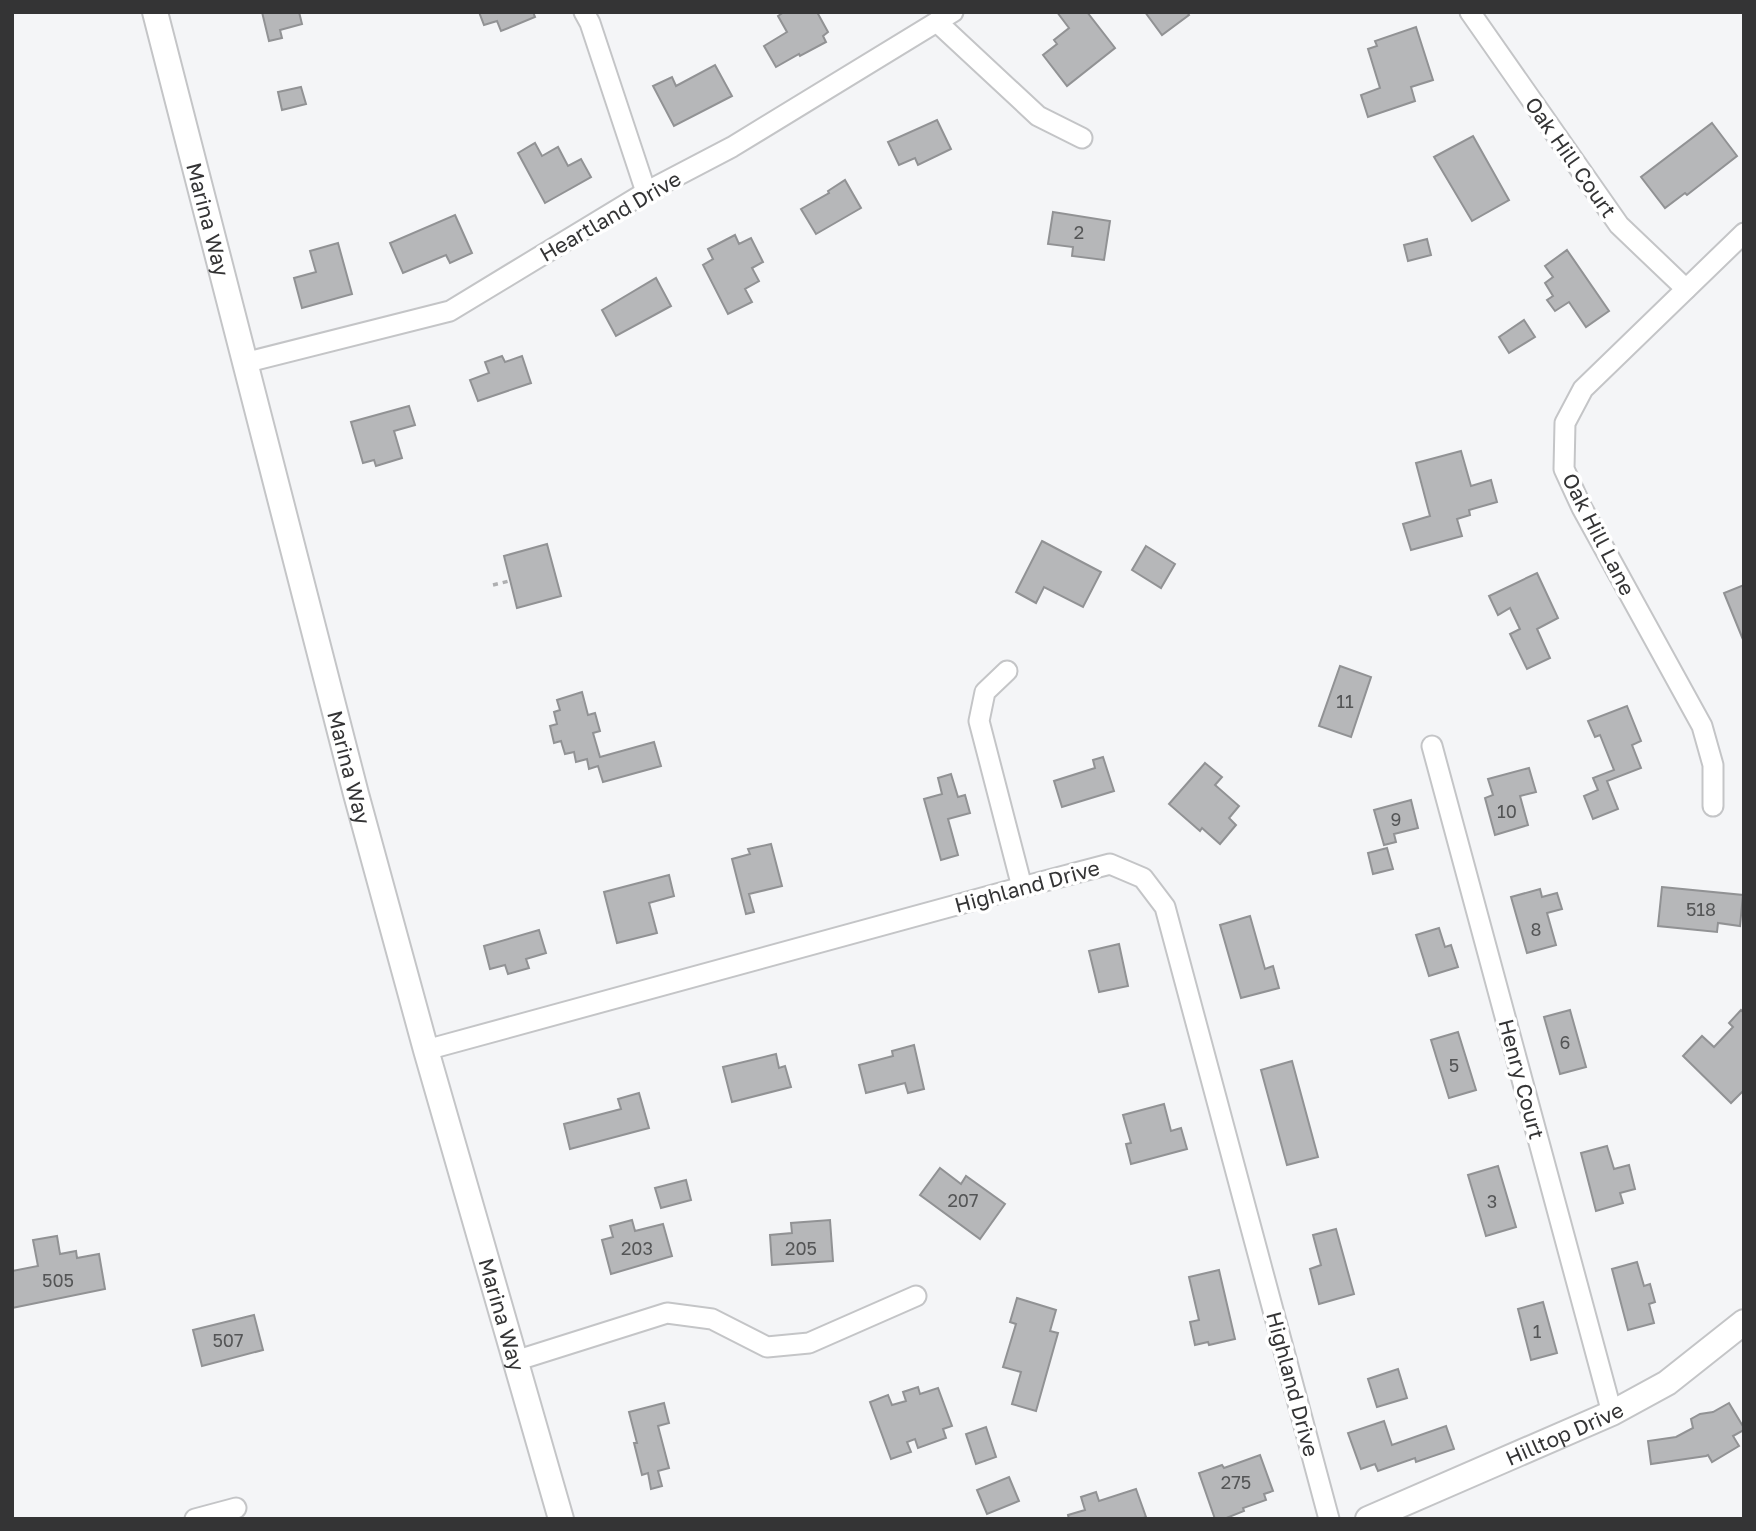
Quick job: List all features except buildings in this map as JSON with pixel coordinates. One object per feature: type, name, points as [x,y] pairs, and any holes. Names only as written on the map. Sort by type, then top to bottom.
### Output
[{"type":"street","name":"Marina Way","points":[[155,12],[356,794],[426,1050],[561,1519]]},
{"type":"street","points":[[584,12],[646,192]]},
{"type":"street","name":"Oak Hill Court","points":[[1470,12],[1619,225],[1686,289]]},
{"type":"street","name":"Heartland Drive","points":[[244,363],[450,311],[646,192],[732,147],[945,17]]},
{"type":"street","points":[[945,17],[1038,116],[1082,138]]},
{"type":"street","name":"Oak Hill Lane","points":[[1713,806],[1713,765],[1702,726],[1582,508],[1564,469],[1565,424],[1583,389],[1744,233]]},
{"type":"street","points":[[1007,671],[985,692],[979,721],[1021,887]]},
{"type":"street","name":"Henry Court","points":[[1432,746],[1612,1413]]},
{"type":"street","name":"Highland Drive","points":[[426,1050],[1110,864],[1143,878],[1165,907],[1329,1519]]},
{"type":"street","points":[[516,1362],[667,1313],[712,1319],[767,1347],[809,1343],[916,1296]]},
{"type":"street","name":"Hilltop Drive","points":[[1367,1519],[1612,1413],[1667,1383],[1744,1322]]},
{"type":"street","points":[[195,1519],[236,1508]]},
{"type":"path","points":[[493,585],[509,581]]}]
